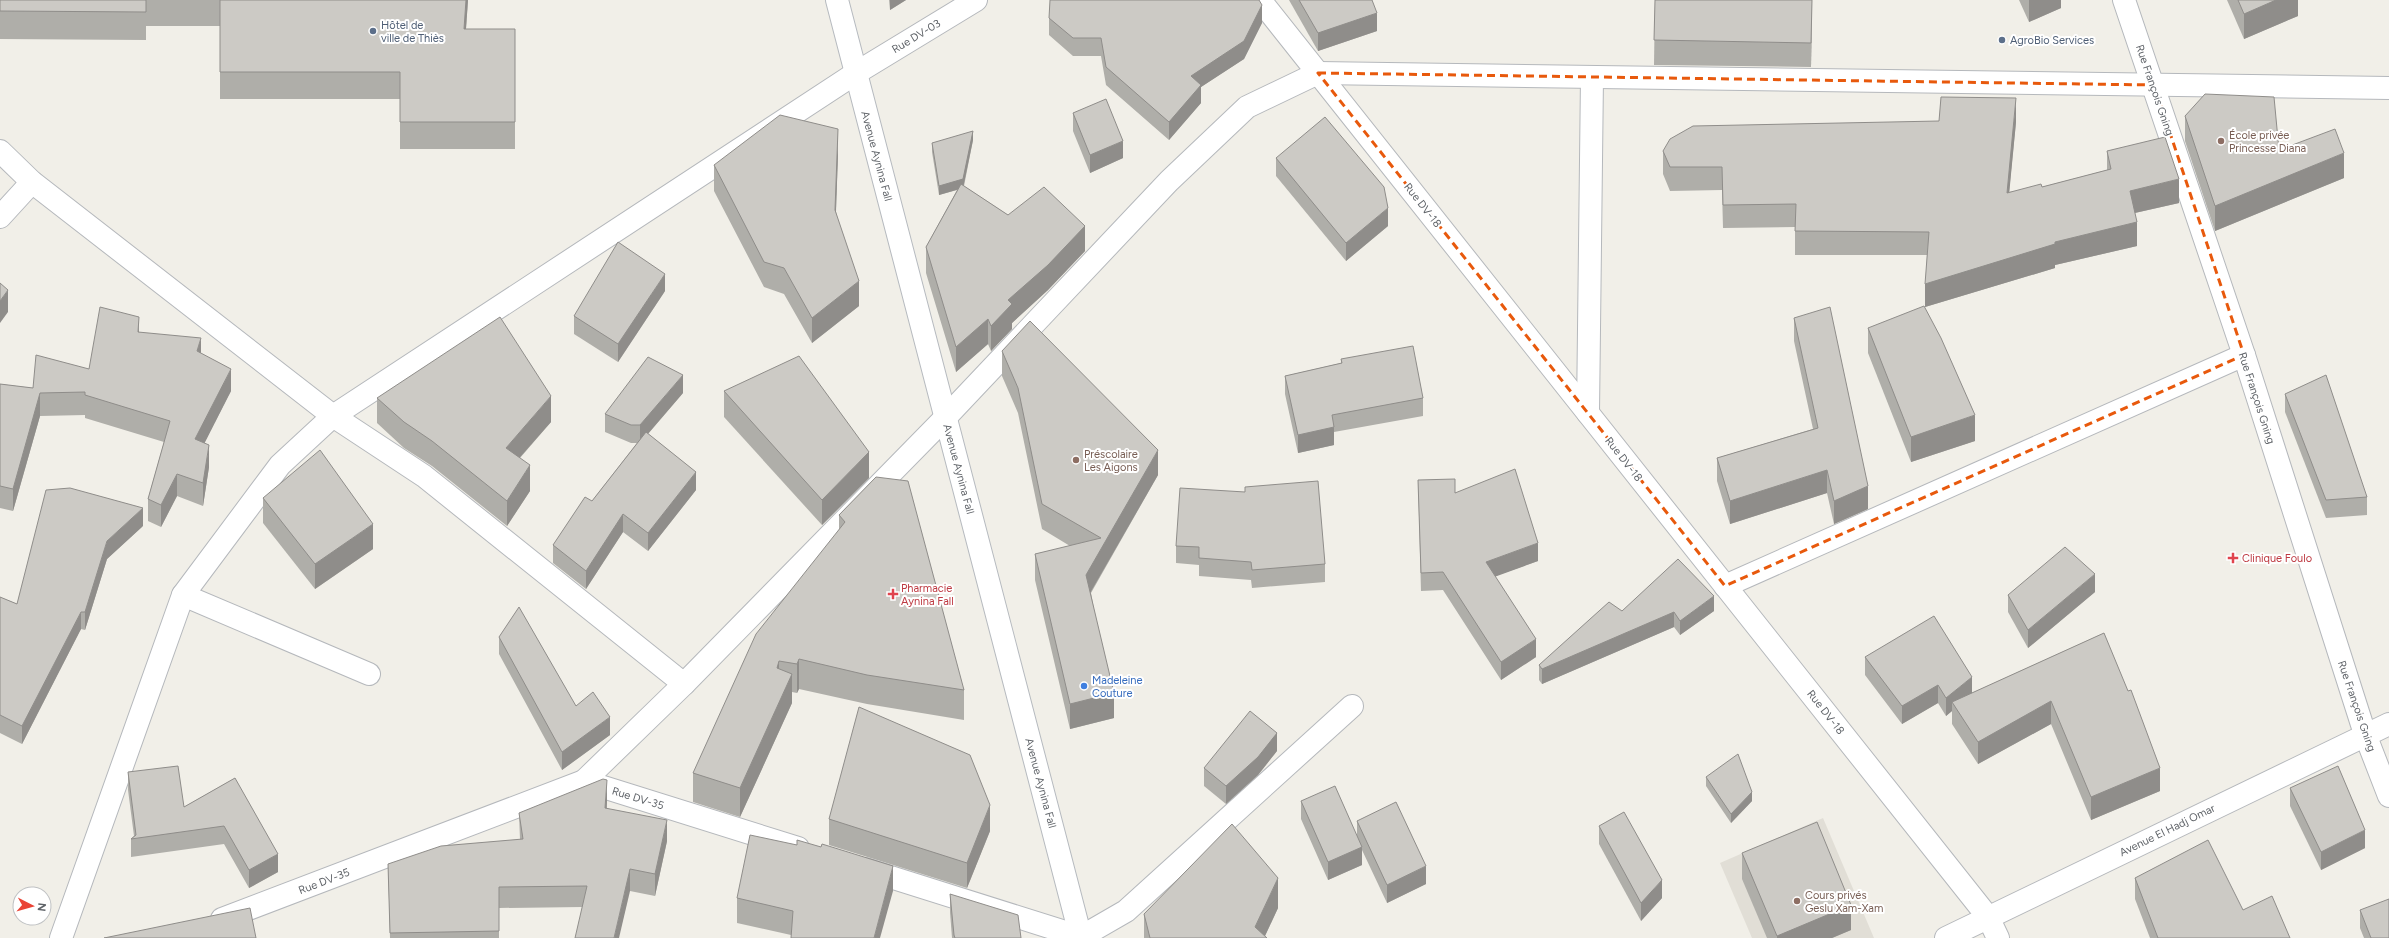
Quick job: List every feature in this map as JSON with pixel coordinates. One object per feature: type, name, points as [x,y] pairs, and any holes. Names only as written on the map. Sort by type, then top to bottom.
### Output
[{"type":"street","name":"Avenue Aynina Fall","points":[[837,0],[1081,937]]},
{"type":"street","name":"Rue DV-03","points":[[61,938],[183,595],[280,465],[333,416],[856,73],[976,0]]},
{"type":"street","name":"Rue DV-18","points":[[1260,0],[1988,917],[1998,938]]},
{"type":"street","name":"Rue François Gning","points":[[2124,0],[2154,85],[2244,355],[2365,734],[2389,796]]},
{"type":"street","points":[[584,781],[684,684],[945,418],[1169,181],[1247,107],[1318,72],[2389,88]]},
{"type":"street","points":[[1588,413],[1592,77]]},
{"type":"street","points":[[0,151],[32,182],[333,416],[424,476],[684,684]]},
{"type":"street","points":[[0,217],[32,182]]},
{"type":"street","points":[[1725,586],[2244,355]]},
{"type":"street","points":[[183,595],[369,674]]},
{"type":"street","points":[[847,864],[1081,937],[1126,911],[1352,706]]},
{"type":"street","name":"Avenue El Hadj Omar","points":[[1946,938],[2365,734],[2389,724]]},
{"type":"street","name":"Rue DV-35","points":[[202,927],[584,781],[817,854]]},
{"type":"highlighted area","points":[[1318,73],[2154,85],[2244,355],[1725,586]]},
{"type":"shaded area","name":"Cours privés Geslu Xam-Xam","points":[[1823,818],[1874,938],[1752,938],[1720,863]]},
{"type":"building","points":[[0,0],[146,0],[146,12],[0,11]]},
{"type":"building","points":[[220,0],[466,0],[464,29],[515,29],[515,122],[400,122],[400,72],[220,72]]},
{"type":"building","points":[[1050,0],[1259,0],[1262,5],[1244,41],[1191,76],[1201,85],[1169,122],[1106,67],[1101,38],[1073,38],[1049,18]]},
{"type":"building","points":[[1299,0],[1372,0],[1377,13],[1318,33]]},
{"type":"building","points":[[1655,0],[1812,0],[1811,43],[1654,40]]},
{"type":"building","points":[[2238,0],[2276,0],[2244,14]]},
{"type":"building","points":[[2205,94],[2274,97],[2279,150],[2335,129],[2344,153],[2215,206],[2185,116]]},
{"type":"building","points":[[1941,97],[2016,98],[2007,193],[2041,184],[2042,187],[2111,169],[2107,151],[2165,137],[2179,179],[2130,191],[2137,222],[2055,242],[2055,244],[1925,284],[1929,232],[1795,231],[1796,204],[1723,205],[1722,167],[1670,167],[1663,151],[1670,139],[1693,126],[1939,121]]},
{"type":"building","points":[[1106,99],[1123,141],[1090,155],[1073,113]]},
{"type":"building","points":[[780,115],[838,129],[835,210],[859,281],[812,318],[784,268],[764,262],[714,165]]},
{"type":"building","points":[[1325,117],[1384,187],[1388,208],[1346,243],[1276,158]]},
{"type":"building","points":[[973,131],[963,179],[939,186],[932,143]]},
{"type":"building","points":[[961,184],[1008,215],[1044,187],[1085,226],[1048,265],[1008,300],[1012,304],[991,326],[988,319],[956,347],[926,247]]},
{"type":"building","points":[[618,242],[665,274],[618,344],[574,316]]},
{"type":"building","points":[[0,283],[8,290],[0,301]]},
{"type":"building","points":[[1924,306],[1941,338],[1975,415],[1911,437],[1868,328]]},
{"type":"building","points":[[100,307],[139,317],[138,332],[201,338],[197,351],[231,369],[195,439],[209,445],[203,483],[177,474],[161,505],[148,499],[170,421],[85,395],[85,392],[40,393],[13,489],[0,486],[0,384],[33,388],[36,355],[89,369]]},
{"type":"building","points":[[1830,307],[1868,486],[1834,501],[1827,470],[1730,501],[1717,458],[1818,428],[1794,318]]},
{"type":"building","points":[[500,317],[551,396],[506,448],[530,465],[507,501],[432,441],[404,422],[377,398]]},
{"type":"building","points":[[1030,321],[1158,450],[1086,575],[1114,693],[1070,704],[1035,554],[1101,538],[1042,504],[1018,388],[1002,351]]},
{"type":"building","points":[[1413,346],[1423,398],[1332,415],[1334,427],[1298,435],[1285,376],[1342,363],[1341,359]]},
{"type":"building","points":[[799,356],[869,452],[822,500],[724,391]]},
{"type":"building","points":[[648,357],[683,375],[640,425],[631,425],[605,414]]},
{"type":"building","points":[[2326,375],[2367,497],[2326,500],[2285,394]]},
{"type":"building","points":[[646,432],[696,472],[648,533],[623,514],[586,571],[553,545],[585,497],[592,501]]},
{"type":"building","points":[[320,450],[373,524],[315,564],[263,498]]},
{"type":"building","points":[[1515,469],[1538,543],[1486,562],[1536,639],[1501,662],[1443,572],[1421,573],[1418,480],[1455,479],[1455,493]]},
{"type":"building","points":[[876,477],[908,481],[964,690],[867,675],[799,659],[797,664],[779,661],[777,668],[792,674],[740,788],[693,773],[756,634],[845,522],[839,515]]},
{"type":"building","points":[[1318,481],[1325,564],[1252,570],[1251,562],[1199,558],[1199,547],[1176,546],[1180,488],[1245,492],[1245,487]]},
{"type":"building","points":[[70,488],[143,508],[107,541],[85,612],[81,612],[22,726],[0,715],[0,597],[17,604],[46,490]]},
{"type":"building","points":[[2065,547],[2095,574],[2028,630],[2008,595]]},
{"type":"building","points":[[1678,559],[1714,596],[1680,621],[1674,612],[1542,669],[1539,665],[1609,602],[1622,611]]},
{"type":"building","points":[[519,607],[576,706],[593,692],[610,717],[562,752],[499,637]]},
{"type":"building","points":[[1934,616],[1972,677],[1946,698],[1938,685],[1902,706],[1865,657]]},
{"type":"building","points":[[2104,633],[2128,691],[2131,690],[2160,768],[2091,797],[2051,701],[1978,742],[1952,702]]},
{"type":"building","points":[[859,707],[970,755],[990,805],[967,863],[829,819]]},
{"type":"building","points":[[1250,711],[1277,733],[1258,757],[1226,786],[1204,768]]},
{"type":"building","points":[[1738,754],[1752,792],[1731,814],[1706,777]]},
{"type":"building","points":[[178,766],[184,807],[235,778],[278,854],[249,870],[224,826],[131,839],[136,835],[128,772]]},
{"type":"building","points":[[2338,766],[2365,830],[2321,852],[2290,788]]},
{"type":"building","points":[[603,779],[607,780],[605,808],[667,820],[655,874],[630,869],[614,938],[575,938],[587,886],[499,887],[499,931],[390,933],[388,864],[441,846],[523,839],[519,813]]},
{"type":"building","points":[[1335,786],[1362,847],[1328,862],[1301,801]]},
{"type":"building","points":[[1396,802],[1426,866],[1387,885],[1357,821]]},
{"type":"building","points":[[1624,812],[1662,880],[1641,903],[1599,826]]},
{"type":"building","name":"Cours privés Geslu Xam-Xam","points":[[1817,822],[1851,905],[1777,936],[1742,853]]},
{"type":"building","points":[[1232,824],[1278,878],[1255,927],[1267,938],[1150,938],[1144,914]]},
{"type":"building","points":[[750,835],[797,845],[797,840],[821,847],[822,844],[893,866],[874,938],[791,938],[793,911],[737,898]]},
{"type":"building","points":[[2208,840],[2243,910],[2272,896],[2290,938],[2158,938],[2135,878]]},
{"type":"building","points":[[950,894],[1018,915],[1021,938],[955,938]]},
{"type":"building","points":[[2389,899],[2389,938],[2371,938],[2360,910]]},
{"type":"building","points":[[250,908],[256,938],[104,938]]},
{"type":"place","name":"Hôtel de ville de Thiès","points":[[373,31]]},
{"type":"place","name":"AgroBio Services","points":[[2002,40]]},
{"type":"place","name":"École privée Princesse Diana","points":[[2221,141]]},
{"type":"place","name":"Préscolaire Les Aigons","points":[[1076,460]]},
{"type":"place","name":"Clinique Foulo","points":[[2233,558]]},
{"type":"place","name":"Pharmacie Aynina Fall","points":[[893,594]]},
{"type":"place","name":"Madeleine Couture","points":[[1084,686]]},
{"type":"place","name":"Cours privés Geslu Xam-Xam","points":[[1797,901]]}]
